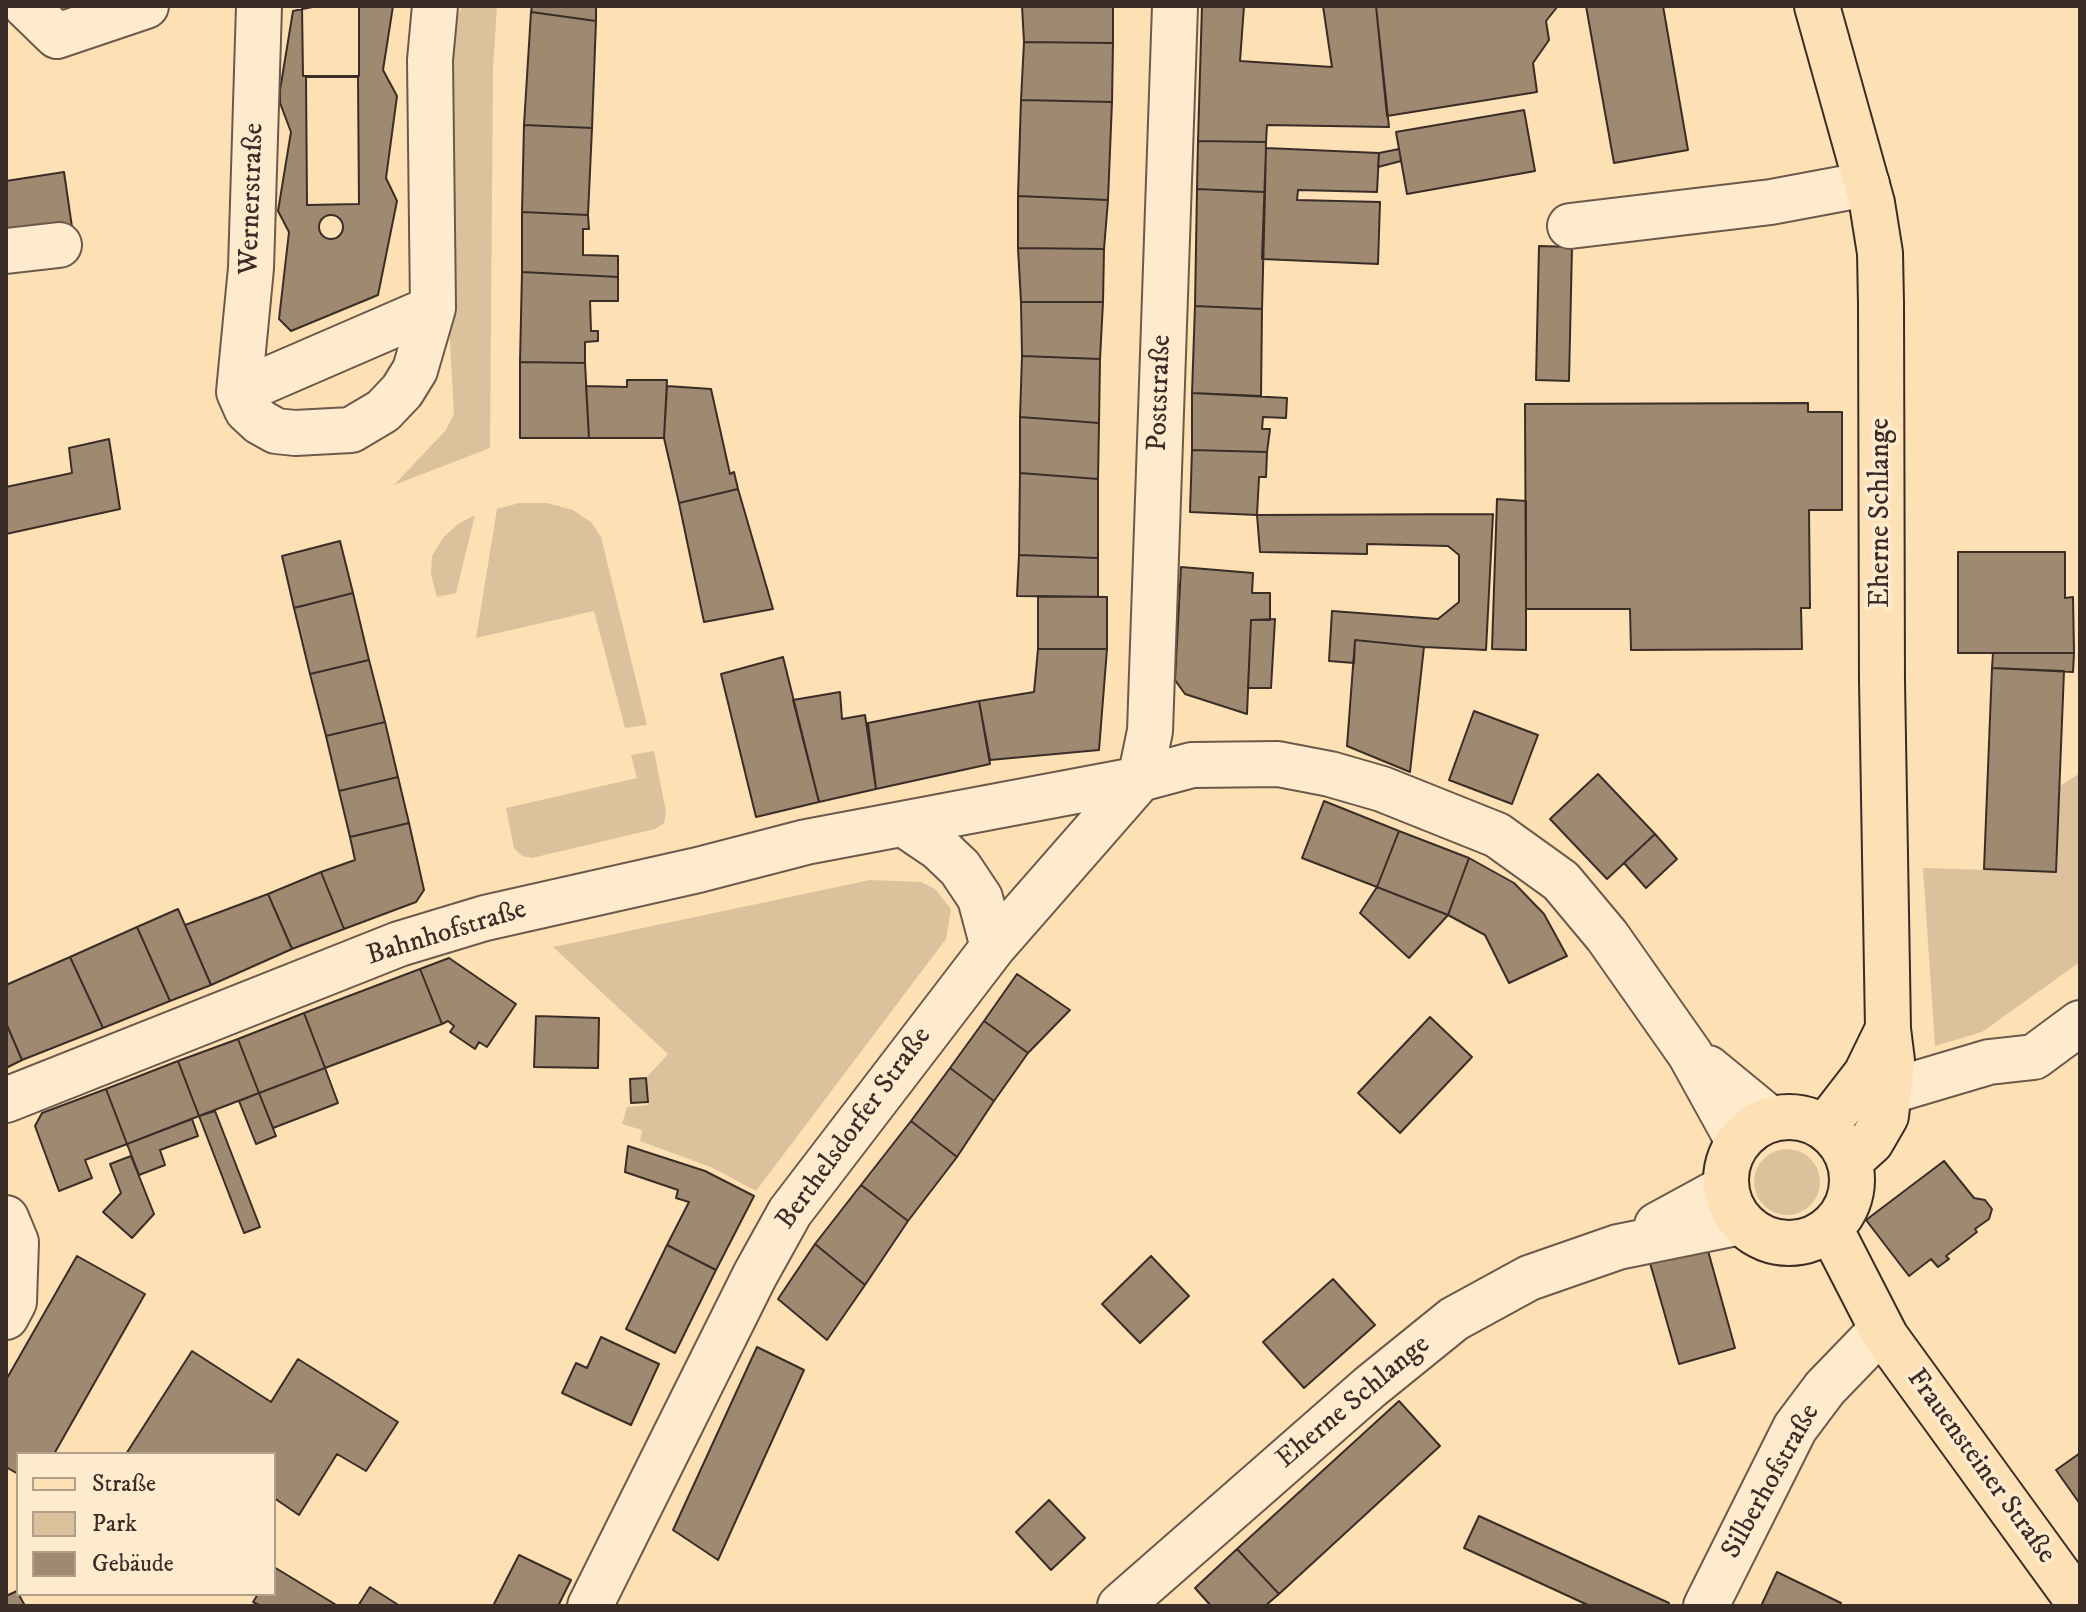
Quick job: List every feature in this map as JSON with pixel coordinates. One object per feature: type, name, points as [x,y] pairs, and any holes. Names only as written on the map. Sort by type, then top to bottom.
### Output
[{"type":"main road","name":"Eherne Schlange","points":[[1817,6],[1867,184],[1880,253],[1881,304],[1882,681],[1888,1029],[1892,1061],[1886,1116],[1871,1142],[1837,1144],[1888,1029]]},
{"type":"main road","points":[[1789,1116],[1808,1119],[1837,1144],[1853,1179],[1850,1197],[1842,1214],[1811,1236],[1773,1242],[1756,1234],[1733,1205],[1726,1171],[1730,1155],[1754,1130],[1789,1116]]},
{"type":"main road","name":"Frauensteiner Straße","points":[[1811,1236],[2080,1604]]},
{"type":"street","points":[[26,6],[57,36],[146,6]]},
{"type":"street","name":"Wernerstraße","points":[[239,392],[251,268],[259,6]]},
{"type":"street","points":[[433,308],[239,392],[247,410],[276,431],[351,430],[383,411],[402,391],[415,370],[433,308],[430,60],[435,6]]},
{"type":"street","name":"Poststraße","points":[[1140,779],[1150,731],[1175,6]]},
{"type":"street","points":[[1570,226],[1771,202],[1867,184]]},
{"type":"street","points":[[6,251],[59,245]]},
{"type":"street","points":[[1140,779],[1192,765],[1278,764],[1330,774],[1382,789],[1497,835],[1561,881],[1607,936],[1690,1054],[1754,1130]]},
{"type":"street","name":"Bahnhofstraße","points":[[6,1100],[399,944],[485,918],[806,842],[1140,779]]},
{"type":"street","name":"Berthelsdorfer Straße","points":[[590,1606],[755,1275],[790,1212],[993,947],[1140,779]]},
{"type":"street","points":[[905,825],[939,848],[960,868],[980,898],[993,947]]},
{"type":"street","points":[[1888,1092],[1989,1062],[2034,1057],[2080,1023]]},
{"type":"street","name":"Eherne Schlange","points":[[1120,1606],[1370,1387],[1454,1319],[1529,1278],[1733,1205]]},
{"type":"street","points":[[6,1218],[16,1242],[14,1302],[6,1317]]},
{"type":"street","name":"Silberhofstraße","points":[[1706,1606],[1795,1428],[1825,1388],[1881,1330]]},
{"type":"green space","points":[[462,6],[497,6],[493,69],[490,448],[394,485],[446,430],[454,414],[448,308],[452,28]]},
{"type":"green space","points":[[519,503],[547,503],[573,510],[592,523],[601,537],[647,725],[625,728],[594,611],[476,638],[497,509]]},
{"type":"green space","points":[[475,515],[456,593],[437,597],[431,574],[432,556],[443,538],[458,524]]},
{"type":"green space","points":[[654,751],[666,812],[664,823],[655,829],[532,858],[522,856],[514,848],[506,808],[637,778],[631,755]]},
{"type":"green space","points":[[2080,773],[2080,962],[1982,1032],[1935,1046],[1923,868],[2056,872],[2060,786]]},
{"type":"green space","points":[[870,880],[921,882],[935,889],[951,909],[946,939],[756,1191],[713,1168],[640,1141],[642,1130],[622,1124],[627,1107],[648,1105],[646,1078],[668,1054],[553,947]]},
{"type":"green space","points":[[1787,1149],[1800,1152],[1810,1159],[1817,1169],[1820,1182],[1817,1195],[1810,1205],[1800,1212],[1787,1215],[1774,1212],[1764,1205],[1757,1195],[1754,1182],[1757,1169],[1764,1159],[1774,1152]]},
{"type":"building","points":[[302,6],[359,6],[359,76],[303,76]]},
{"type":"building","points":[[317,6],[393,6],[383,70],[397,96],[386,178],[397,201],[378,295],[291,331],[279,319],[289,232],[278,211],[291,132],[280,103],[280,90],[293,11]],"holes":[[[306,77],[358,77],[359,204],[307,205]]]},
{"type":"building","points":[[532,6],[596,6],[596,21],[531,12]]},
{"type":"building","points":[[1022,6],[1113,6],[1113,43],[1024,42]]},
{"type":"building","points":[[1202,6],[1244,6],[1240,61],[1332,67],[1323,6],[1376,6],[1389,127],[1267,125],[1266,142],[1198,141]]},
{"type":"building","points":[[1376,6],[1558,6],[1546,21],[1549,40],[1533,63],[1537,92],[1387,116]]},
{"type":"building","points":[[1586,6],[1663,6],[1688,150],[1614,163]]},
{"type":"building","points":[[531,12],[596,21],[592,128],[524,125]]},
{"type":"building","points":[[1024,42],[1113,43],[1112,102],[1021,100]]},
{"type":"building","points":[[1021,100],[1112,102],[1108,200],[1018,196]]},
{"type":"building","points":[[1524,110],[1535,171],[1407,194],[1396,132]]},
{"type":"building","points":[[524,125],[592,128],[588,215],[522,212]]},
{"type":"building","points":[[1198,141],[1266,142],[1265,192],[1197,189]]},
{"type":"building","points":[[1266,148],[1379,153],[1377,192],[1298,190],[1297,200],[1380,202],[1378,264],[1262,259]]},
{"type":"building","points":[[1399,149],[1401,161],[1378,167],[1379,153]]},
{"type":"building","points":[[64,172],[73,234],[6,244],[6,181]]},
{"type":"building","points":[[1197,189],[1265,192],[1262,309],[1195,306]]},
{"type":"building","points":[[1018,196],[1108,200],[1104,249],[1018,248]]},
{"type":"building","points":[[522,212],[588,215],[589,229],[583,229],[583,255],[618,256],[618,277],[522,272]]},
{"type":"building","points":[[331,215],[342,222],[343,227],[336,238],[331,239],[320,232],[319,227],[326,216]]},
{"type":"building","points":[[1539,246],[1572,247],[1569,381],[1536,380]]},
{"type":"building","points":[[1018,248],[1104,249],[1103,302],[1021,302]]},
{"type":"building","points":[[522,272],[618,277],[618,301],[590,301],[591,331],[598,331],[598,341],[585,342],[585,363],[520,362]]},
{"type":"building","points":[[1021,302],[1103,302],[1100,359],[1022,356]]},
{"type":"building","points":[[1195,306],[1262,309],[1261,396],[1192,393]]},
{"type":"building","points":[[1022,356],[1100,359],[1099,423],[1020,417]]},
{"type":"building","points":[[520,362],[585,363],[589,438],[520,438]]},
{"type":"building","points":[[627,380],[667,380],[664,438],[589,438],[586,386],[627,387]]},
{"type":"building","points":[[667,386],[711,389],[730,474],[734,472],[738,489],[679,503],[664,438]]},
{"type":"building","points":[[1192,393],[1287,398],[1286,418],[1263,417],[1262,429],[1270,429],[1267,452],[1192,450]]},
{"type":"building","points":[[1808,403],[1808,412],[1842,412],[1842,510],[1809,510],[1810,608],[1801,608],[1802,649],[1631,650],[1630,609],[1526,609],[1525,404]]},
{"type":"building","points":[[1020,417],[1099,423],[1098,479],[1020,473]]},
{"type":"building","points":[[109,439],[120,509],[6,534],[6,487],[72,473],[69,448]]},
{"type":"building","points":[[1192,450],[1267,452],[1266,477],[1259,477],[1257,515],[1190,512]]},
{"type":"building","points":[[1020,473],[1098,479],[1098,558],[1019,555]]},
{"type":"building","points":[[738,489],[773,609],[704,622],[679,503]]},
{"type":"building","points":[[1497,499],[1526,501],[1526,650],[1492,649]]},
{"type":"building","points":[[1493,514],[1486,650],[1355,640],[1354,663],[1329,661],[1332,611],[1438,619],[1459,602],[1459,555],[1448,546],[1367,544],[1367,554],[1260,552],[1257,515]]},
{"type":"building","points":[[340,541],[353,593],[294,608],[282,556]]},
{"type":"building","points":[[1958,552],[2065,552],[2065,598],[2073,597],[2074,653],[1958,653]]},
{"type":"building","points":[[1019,555],[1098,558],[1098,597],[1017,596]]},
{"type":"building","points":[[1181,567],[1253,573],[1252,593],[1270,593],[1270,620],[1251,620],[1247,714],[1185,694],[1175,680]]},
{"type":"building","points":[[353,593],[369,660],[310,674],[294,608]]},
{"type":"building","points":[[1038,596],[1107,597],[1107,649],[1038,649]]},
{"type":"building","points":[[1275,619],[1271,688],[1248,688],[1251,620]]},
{"type":"building","points":[[1355,640],[1424,647],[1410,772],[1347,746]]},
{"type":"building","points":[[1038,649],[1107,649],[1099,750],[990,760],[979,701],[1034,692]]},
{"type":"building","points":[[1993,653],[2074,653],[2073,672],[1992,668]]},
{"type":"building","points":[[783,657],[819,802],[756,817],[721,674]]},
{"type":"building","points":[[369,660],[385,722],[326,736],[310,674]]},
{"type":"building","points":[[1992,668],[2064,671],[2056,872],[1984,869]]},
{"type":"building","points":[[840,692],[842,719],[865,715],[876,789],[819,802],[793,700]]},
{"type":"building","points":[[979,701],[990,764],[876,789],[868,723]]},
{"type":"building","points":[[1474,711],[1538,735],[1512,804],[1449,780]]},
{"type":"building","points":[[385,722],[398,777],[339,791],[326,736]]},
{"type":"building","points":[[1598,774],[1655,834],[1607,879],[1550,819]]},
{"type":"building","points":[[398,777],[409,823],[350,837],[339,791]]},
{"type":"building","points":[[1324,801],[1399,831],[1377,887],[1302,858]]},
{"type":"building","points":[[409,823],[424,890],[416,902],[344,929],[321,872],[355,860],[350,837]]},
{"type":"building","points":[[1399,831],[1469,858],[1448,915],[1377,887]]},
{"type":"building","points":[[1655,834],[1677,859],[1646,888],[1624,863]]},
{"type":"building","points":[[1469,858],[1514,883],[1544,914],[1567,956],[1509,983],[1485,935],[1448,915]]},
{"type":"building","points":[[321,872],[344,929],[292,949],[268,894]]},
{"type":"building","points":[[1377,887],[1448,915],[1409,958],[1360,913]]},
{"type":"building","points":[[268,894],[292,949],[211,985],[185,925]]},
{"type":"building","points":[[178,909],[211,985],[170,1001],[137,927]]},
{"type":"building","points":[[137,927],[170,1001],[103,1028],[70,957]]},
{"type":"building","points":[[70,957],[103,1028],[22,1060],[6,1023],[6,985]]},
{"type":"building","points":[[449,958],[516,1004],[487,1047],[479,1042],[475,1049],[450,1032],[454,1026],[448,1021],[442,1024],[420,969]]},
{"type":"building","points":[[420,969],[442,1024],[325,1068],[304,1013]]},
{"type":"building","points":[[1017,974],[1070,1010],[1028,1053],[984,1021]]},
{"type":"building","points":[[304,1013],[325,1068],[259,1093],[238,1039]]},
{"type":"building","points":[[536,1016],[599,1018],[598,1068],[534,1067]]},
{"type":"building","points":[[1430,1017],[1472,1057],[1400,1133],[1358,1093]]},
{"type":"building","points":[[984,1021],[1028,1053],[994,1101],[950,1068]]},
{"type":"building","points":[[6,1023],[22,1060],[6,1068]]},
{"type":"building","points":[[238,1039],[259,1093],[199,1116],[178,1061]]},
{"type":"building","points":[[178,1061],[199,1116],[127,1144],[106,1089]]},
{"type":"building","points":[[325,1068],[338,1103],[273,1128],[259,1093]]},
{"type":"building","points":[[950,1068],[994,1101],[957,1157],[911,1121]]},
{"type":"building","points":[[646,1078],[648,1102],[631,1103],[630,1079]]},
{"type":"building","points":[[106,1089],[127,1144],[85,1160],[92,1178],[59,1191],[35,1126],[42,1113]]},
{"type":"building","points":[[259,1093],[276,1136],[256,1144],[239,1101]]},
{"type":"building","points":[[215,1111],[260,1227],[244,1233],[199,1116]]},
{"type":"building","points":[[192,1119],[198,1136],[160,1150],[165,1165],[139,1175],[127,1144]]},
{"type":"building","points":[[911,1121],[957,1157],[908,1221],[861,1185]]},
{"type":"building","points":[[628,1146],[705,1171],[754,1196],[716,1270],[667,1245],[689,1202],[676,1198],[678,1190],[625,1172]]},
{"type":"building","points":[[131,1156],[154,1214],[132,1238],[103,1212],[121,1193],[110,1164]]},
{"type":"building","points":[[1944,1161],[1974,1198],[1985,1200],[1992,1209],[1989,1219],[1946,1256],[1949,1259],[1938,1267],[1931,1259],[1909,1276],[1866,1220]]},
{"type":"building","points":[[861,1185],[908,1221],[865,1285],[815,1244]]},
{"type":"building","points":[[1705,1240],[1735,1348],[1679,1364],[1648,1256]]},
{"type":"building","points":[[815,1244],[865,1285],[827,1340],[778,1299]]},
{"type":"building","points":[[667,1245],[716,1270],[675,1353],[626,1329]]},
{"type":"building","points":[[77,1256],[145,1294],[55,1452],[16,1452],[16,1473],[6,1467],[6,1380]]},
{"type":"building","points":[[1151,1256],[1189,1296],[1140,1343],[1102,1304]]},
{"type":"building","points":[[1333,1279],[1375,1325],[1304,1388],[1263,1342]]},
{"type":"building","points":[[601,1337],[659,1364],[631,1425],[562,1393],[576,1363],[587,1368]]},
{"type":"building","points":[[757,1347],[804,1370],[718,1560],[673,1530]]},
{"type":"building","points":[[192,1351],[271,1402],[298,1359],[398,1422],[366,1471],[337,1454],[299,1515],[276,1499],[276,1452],[127,1452]]},
{"type":"building","points":[[1399,1401],[1440,1446],[1279,1594],[1237,1549]]},
{"type":"building","points":[[2080,1453],[2080,1504],[2056,1470]]},
{"type":"building","points":[[1049,1500],[1085,1538],[1051,1570],[1016,1532]]},
{"type":"building","points":[[1479,1516],[1669,1603],[1667,1606],[1590,1606],[1464,1548]]},
{"type":"building","points":[[1237,1549],[1279,1594],[1265,1606],[1211,1606],[1195,1588]]},
{"type":"building","points":[[519,1555],[571,1580],[558,1606],[493,1606]]},
{"type":"building","points":[[276,1568],[338,1606],[261,1606],[253,1602],[257,1596],[276,1596]]},
{"type":"building","points":[[1777,1572],[1841,1603],[1840,1606],[1761,1606]]},
{"type":"building","points":[[370,1587],[400,1606],[358,1606]]},
{"type":"building","points":[[16,1591],[25,1606],[6,1606],[6,1596]]}]
